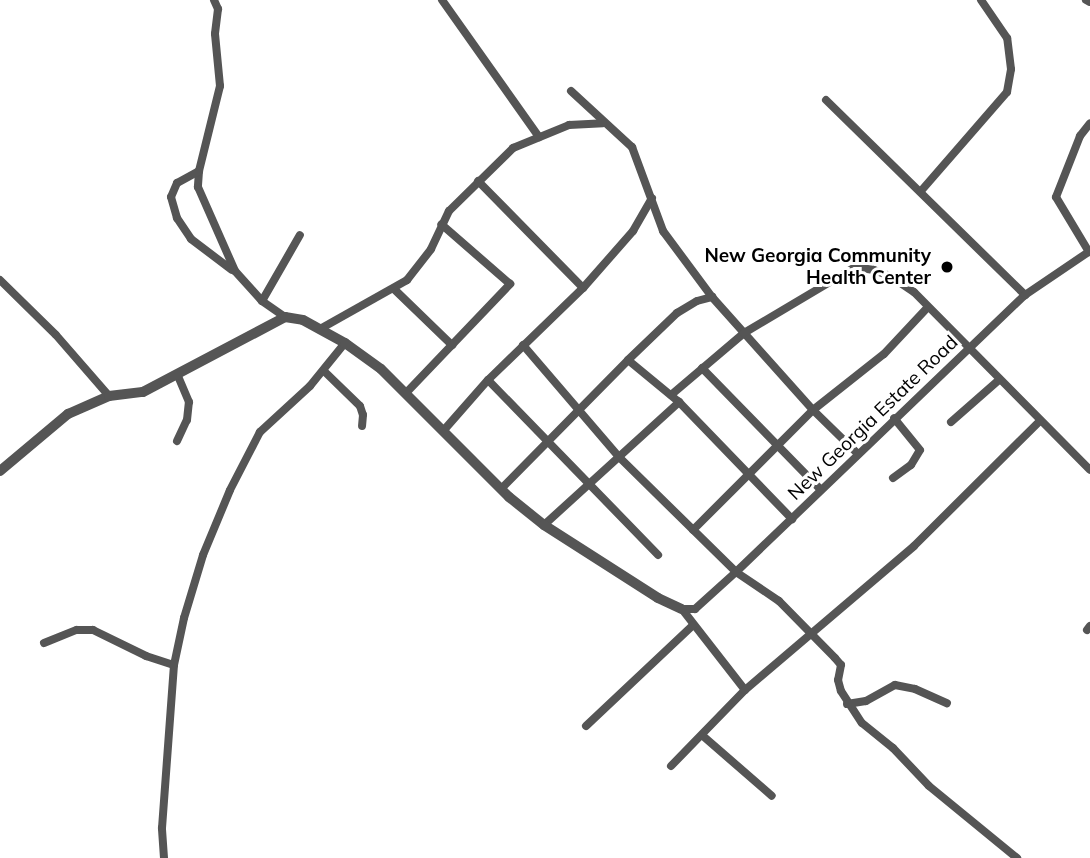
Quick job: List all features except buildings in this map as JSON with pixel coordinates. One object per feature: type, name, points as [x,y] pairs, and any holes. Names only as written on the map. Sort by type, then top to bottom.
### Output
[{"type":"street","points":[[224,0],[216,4],[215,34],[220,86],[199,171],[198,187],[235,271]]},
{"type":"street","points":[[442,0],[539,137]]},
{"type":"street","points":[[920,191],[1007,92],[1011,69],[1007,38],[981,0]]},
{"type":"street","points":[[571,91],[632,147],[663,231],[712,297],[813,410],[857,453]]},
{"type":"street","points":[[826,100],[1026,295]]},
{"type":"street","points":[[320,329],[394,289],[419,267],[449,211],[513,148],[569,125],[603,123]]},
{"type":"street","points":[[1089,252],[1056,197],[1080,136],[1090,123]]},
{"type":"street","points":[[199,171],[177,183],[171,197],[177,218],[191,239],[235,271],[262,300],[285,317],[303,320],[320,329],[381,369],[501,489],[544,525],[658,598],[682,610],[745,690]]},
{"type":"street","points":[[478,181],[583,288]]},
{"type":"street","points":[[444,430],[488,380],[583,288],[634,231],[652,198]]},
{"type":"street","points":[[407,393],[510,285],[441,224]]},
{"type":"street","points":[[262,300],[300,234]]},
{"type":"street","name":"New Georgia Estate Road","points":[[682,610],[695,609],[736,572],[857,453],[1026,295],[1089,252]]},
{"type":"street","points":[[671,395],[744,333],[855,267],[890,276],[914,292],[1090,470]]},
{"type":"street","points":[[0,280],[56,335],[109,396]]},
{"type":"street","points":[[394,289],[452,345]]},
{"type":"street","points":[[501,489],[660,326],[697,301],[712,297]]},
{"type":"street","points":[[693,530],[813,410],[884,354],[928,307]]},
{"type":"street","points":[[0,471],[68,414],[109,396],[143,392],[178,376],[285,317]]},
{"type":"street","points":[[164,858],[162,828],[174,665],[184,618],[203,555],[260,432],[324,371],[345,343]]},
{"type":"street","points":[[523,345],[619,457],[736,572],[779,601],[841,666],[838,680],[847,704],[862,723],[893,748],[929,786],[1017,858]]},
{"type":"street","points":[[628,360],[679,402],[792,519]]},
{"type":"street","points":[[702,368],[779,443],[821,490]]},
{"type":"street","points":[[324,371],[360,406],[362,426]]},
{"type":"street","points":[[177,441],[187,420],[188,402],[178,376]]},
{"type":"street","points":[[488,380],[659,555]]},
{"type":"street","points":[[951,422],[999,380]]},
{"type":"street","points":[[544,525],[679,402]]},
{"type":"street","points":[[893,478],[911,466],[920,450],[894,418]]},
{"type":"street","points":[[671,766],[745,690],[914,546],[1040,421]]},
{"type":"street","points":[[586,726],[692,626]]},
{"type":"street","points":[[44,643],[77,631],[93,630],[146,656],[174,665]]},
{"type":"street","points":[[847,704],[866,701],[895,685],[915,689],[947,703]]},
{"type":"street","points":[[703,736],[772,796]]},
{"type":"place","name":"New Georgia Community Health Center","points":[[947,267]]}]
